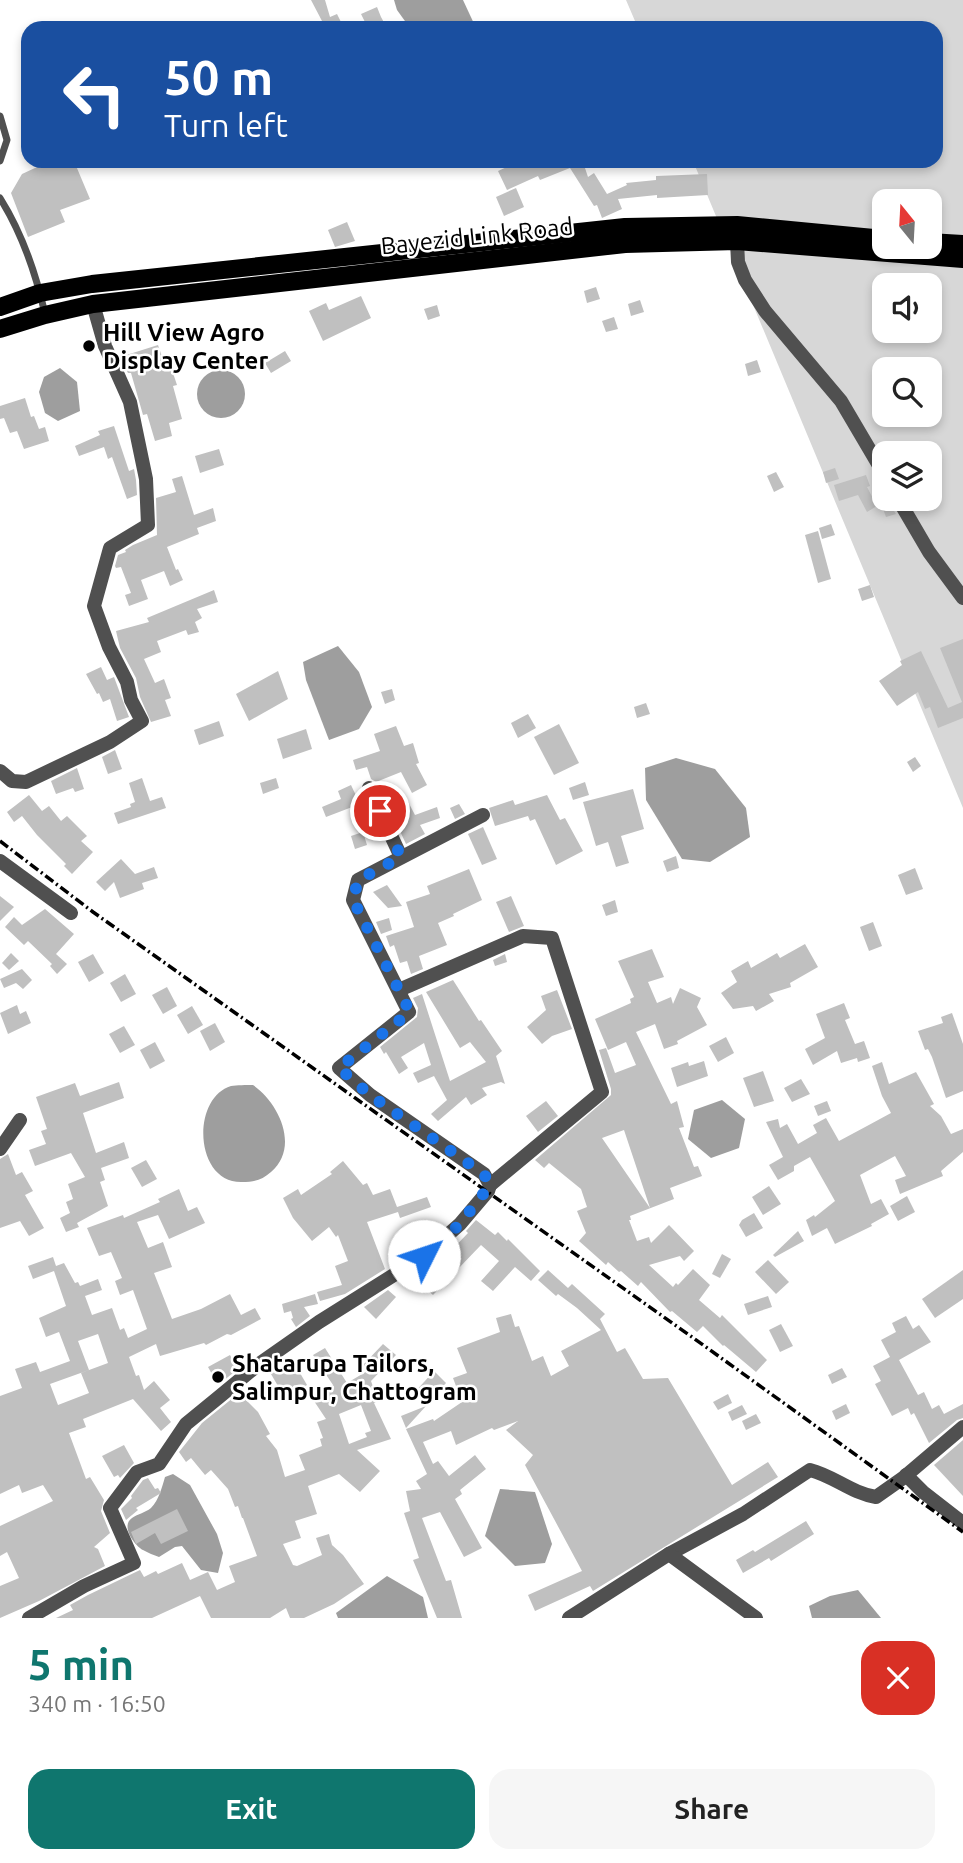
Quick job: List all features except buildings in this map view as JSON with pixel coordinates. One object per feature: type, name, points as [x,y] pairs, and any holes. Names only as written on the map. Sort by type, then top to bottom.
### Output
[{"type":"main road","name":"Bayezid Link Road","points":[[0,307],[40,293],[104,282],[625,227],[737,225],[872,238]]},
{"type":"main road","name":"Bayezid Link Road","points":[[0,329],[93,304],[625,244],[737,241],[963,259]]},
{"type":"main road","points":[[942,243],[963,244]]},
{"type":"street","points":[[737,241],[738,262],[745,280],[765,311],[841,401],[872,454]]},
{"type":"street","points":[[0,771],[12,781],[26,782],[110,742],[142,721],[94,606],[110,548],[148,525],[146,479],[130,402],[105,346],[93,304]]},
{"type":"street","points":[[905,511],[929,552],[963,598]]},
{"type":"street","points":[[369,788],[401,857]]},
{"type":"street","points":[[483,815],[358,880],[353,900],[410,1012],[339,1068],[370,1095],[484,1174],[490,1185]]},
{"type":"street","points":[[0,861],[71,913]]},
{"type":"street","points":[[29,1618],[84,1586],[134,1563],[110,1508],[137,1472],[159,1464],[186,1424],[259,1364],[319,1322],[424,1256],[460,1224],[490,1185],[601,1092],[552,938],[523,936],[398,990]]},
{"type":"street","points":[[0,1149],[20,1120]]},
{"type":"street","points":[[569,1618],[669,1555],[743,1514],[810,1470],[819,1472],[852,1491],[876,1497],[963,1427]]},
{"type":"street","points":[[906,1475],[923,1492],[963,1522]]},
{"type":"street","points":[[669,1555],[756,1618]]},
{"type":"lane","points":[[0,116],[7,140],[0,162]]},
{"type":"lane","points":[[0,198],[26,251],[45,315]]},
{"type":"shaded area","points":[[394,0],[463,0],[473,21],[405,21]]},
{"type":"shaded area","points":[[626,0],[963,0],[963,808],[696,168],[943,168],[943,21],[635,21]]},
{"type":"shaded area","points":[[60,368],[77,382],[80,411],[58,421],[45,413],[39,392],[44,377]]},
{"type":"shaded area","points":[[221,370],[238,377],[245,394],[238,411],[221,418],[204,411],[197,394],[204,377]]},
{"type":"shaded area","points":[[338,646],[359,672],[372,707],[359,729],[329,740],[306,680],[303,662]]},
{"type":"shaded area","points":[[676,758],[715,769],[746,808],[750,837],[710,862],[682,859],[646,800],[645,768]]},
{"type":"shaded area","points":[[253,1085],[278,1114],[285,1138],[284,1150],[280,1162],[268,1175],[258,1180],[242,1182],[226,1179],[214,1169],[207,1155],[204,1122],[209,1106],[218,1094],[231,1086]]},
{"type":"shaded area","points":[[722,1100],[745,1119],[739,1148],[711,1158],[688,1139],[694,1110]]},
{"type":"shaded area","points":[[173,1474],[190,1485],[217,1534],[223,1553],[218,1573],[201,1570],[182,1546],[175,1547],[159,1557],[140,1548],[130,1536],[129,1522],[151,1508],[165,1477]]},
{"type":"shaded area","points":[[500,1489],[535,1492],[552,1544],[545,1563],[515,1566],[485,1536]]},
{"type":"shaded area","points":[[387,1576],[423,1597],[428,1618],[338,1618],[336,1613]]},
{"type":"shaded area","points":[[858,1590],[881,1618],[812,1618],[809,1606],[830,1596]]},
{"type":"railway","points":[[0,841],[93,912],[963,1532]]},
{"type":"place","name":"Hill View Agro Display Center","points":[[89,346]]},
{"type":"place","name":"Shatarupa Tailors, Salimpur, Chattogram","points":[[218,1377]]},
{"type":"route","points":[[380,811],[401,857],[358,880],[353,900],[410,1012],[339,1068],[370,1095],[484,1174],[490,1185],[460,1224],[424,1256]]}]
